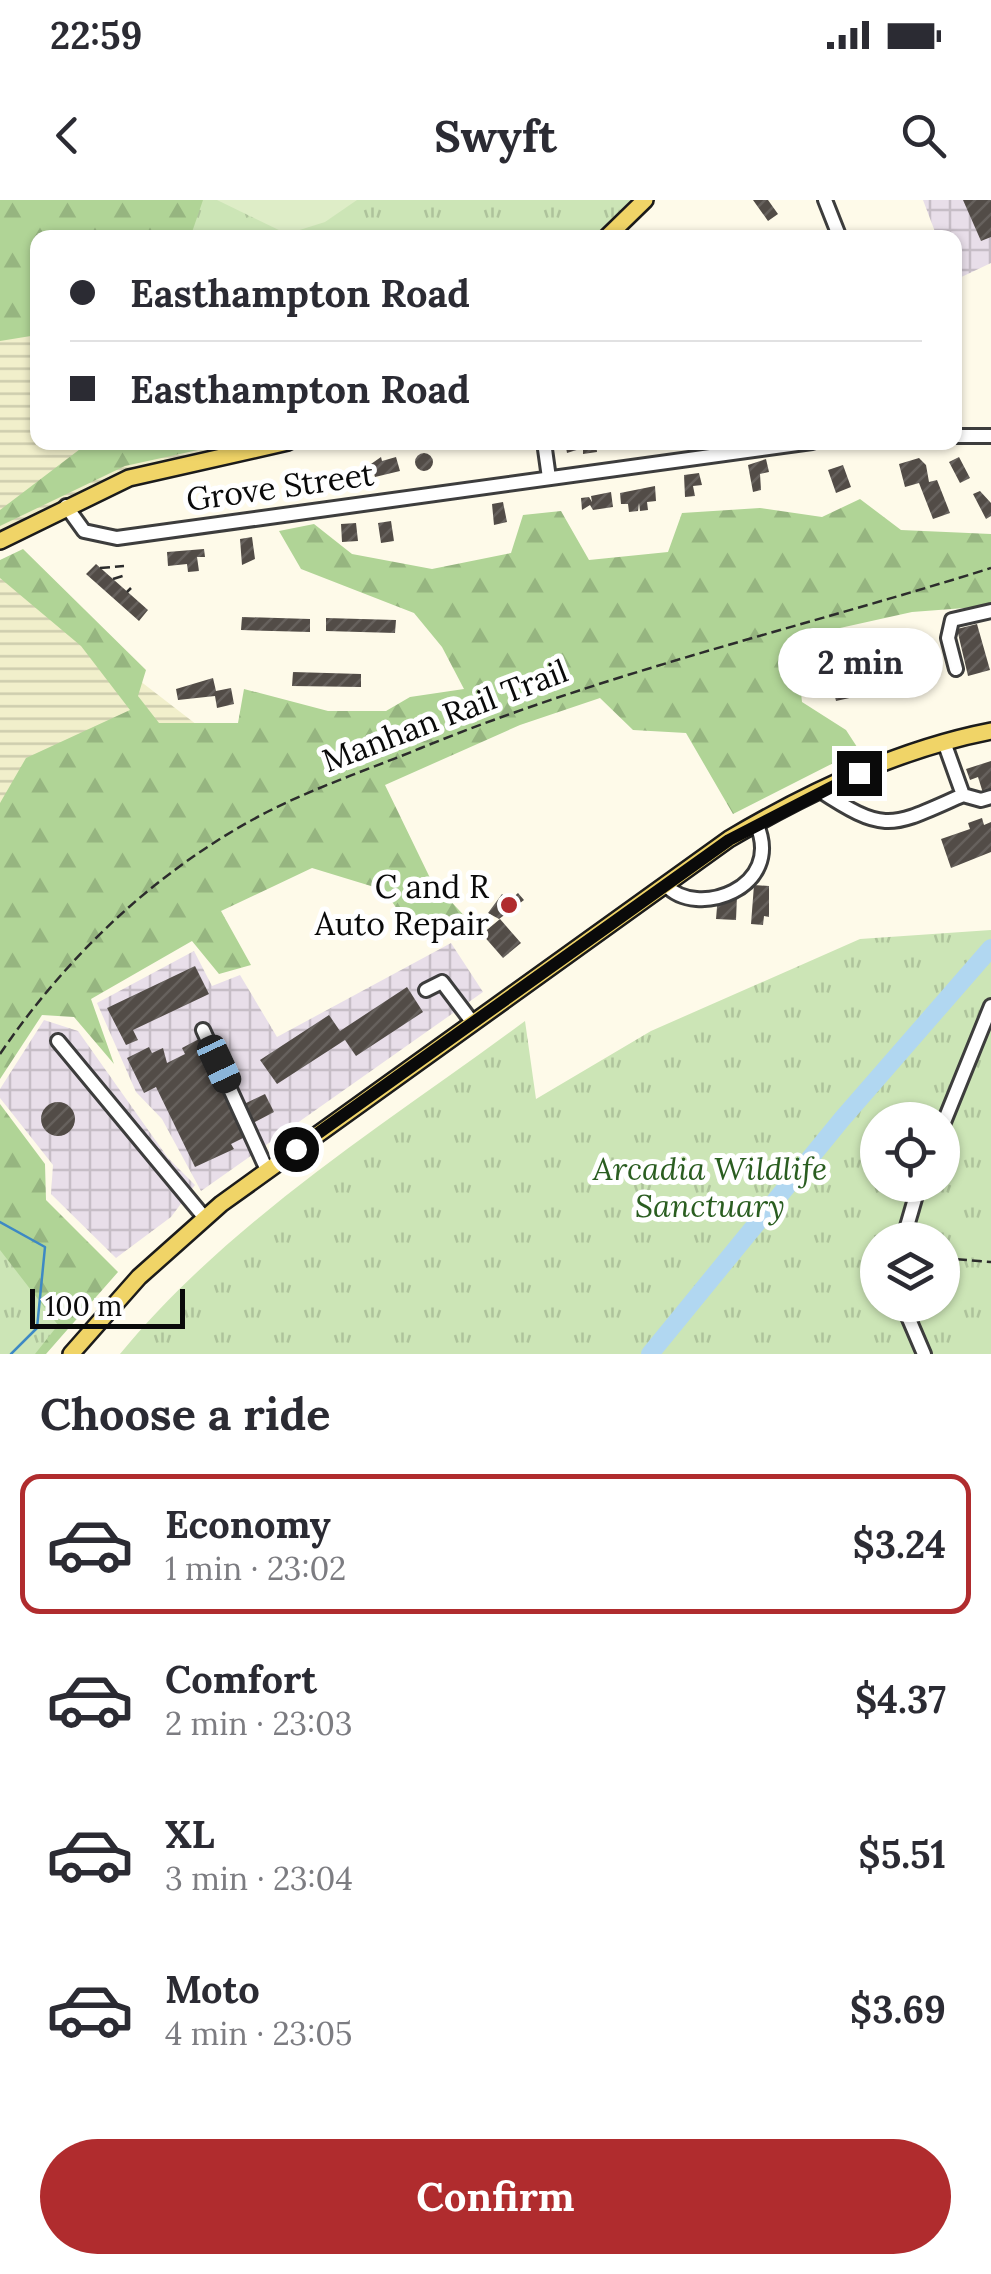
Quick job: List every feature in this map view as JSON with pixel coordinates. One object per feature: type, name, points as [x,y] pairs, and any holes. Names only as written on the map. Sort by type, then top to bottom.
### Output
[{"type":"main road","points":[[614,230],[645,200]]},
{"type":"main road","points":[[0,541],[66,506],[156,470],[250,450]]},
{"type":"main road","points":[[71,1354],[139,1277],[204,1217],[756,823],[819,790],[944,742],[991,730]]},
{"type":"street","points":[[825,200],[837,230]]},
{"type":"street","points":[[962,436],[991,436]]},
{"type":"street","points":[[545,450],[548,478]]},
{"type":"street","name":"Grove Street","points":[[66,506],[84,532],[116,538],[753,450]]},
{"type":"street","points":[[956,669],[948,638],[952,620],[991,611]]},
{"type":"street","points":[[944,742],[963,796]]},
{"type":"street","points":[[819,790],[856,816],[897,824],[963,796],[980,800],[991,797]]},
{"type":"street","points":[[666,885],[672,893],[688,896],[731,893],[746,886],[759,868],[762,854],[762,838],[756,823]]},
{"type":"street","points":[[426,990],[442,982],[473,1023]]},
{"type":"street","points":[[952,1102],[991,1006]]},
{"type":"street","points":[[203,1030],[267,1170]]},
{"type":"street","points":[[58,1041],[204,1217]]},
{"type":"street","points":[[910,1322],[924,1354]]},
{"type":"path","points":[[100,568],[124,566]]},
{"type":"path","name":"Manhan Rail Trail","points":[[0,1054],[45,992],[111,922],[175,870],[271,810],[571,690],[991,568]]},
{"type":"path","points":[[113,579],[126,575]]},
{"type":"path","points":[[960,1259],[991,1262]]},
{"type":"shaded area","points":[[0,200],[30,230],[30,450],[214,450],[108,477],[0,531]]},
{"type":"shaded area","points":[[923,200],[991,200],[991,263],[962,277],[962,230],[934,230]]},
{"type":"shaded area","points":[[0,573],[284,792],[0,1021]]},
{"type":"shaded area","points":[[451,943],[483,992],[201,1191],[162,1119],[136,1092],[97,1003],[194,951],[212,986],[240,975],[277,1037]]},
{"type":"shaded area","points":[[44,1020],[78,1031],[168,1158],[195,1185],[171,1217],[116,1258],[51,1194],[53,1165],[0,1098],[0,1089]]},
{"type":"green space","points":[[0,200],[212,200],[262,230],[30,230],[30,336],[0,341]]},
{"type":"green space","points":[[203,200],[631,200],[600,230],[193,230]]},
{"type":"green space","points":[[217,200],[357,200],[325,222],[300,230],[279,230]]},
{"type":"green space","points":[[79,450],[198,450],[125,466],[0,526],[0,510]]},
{"type":"green space","points":[[860,499],[901,530],[991,534],[991,606],[912,612],[795,638],[802,702],[846,730],[859,750],[733,814],[686,733],[633,730],[600,698],[520,725],[385,785],[431,880],[471,923],[410,928],[384,890],[312,868],[221,911],[251,965],[219,974],[192,941],[91,999],[114,1064],[74,1017],[42,1015],[0,1079],[0,803],[26,758],[130,710],[81,646],[0,578],[0,560],[23,549],[146,670],[138,696],[159,723],[238,723],[244,689],[328,711],[386,711],[410,697],[464,689],[442,647],[414,613],[301,569],[279,531],[314,524],[352,554],[432,569],[511,553],[523,515],[561,511],[589,560],[668,552],[682,513],[760,508],[822,517]]},
{"type":"green space","name":"Arcadia Wildlife Sanctuary","points":[[991,930],[991,1354],[120,1354],[164,1305],[260,1216],[525,1021],[536,1099],[651,1031],[860,939]]},
{"type":"green space","points":[[0,1104],[45,1164],[46,1200],[118,1272],[46,1354],[0,1354]]},
{"type":"green space","points":[[0,1250],[58,1325],[35,1354],[0,1354]]},
{"type":"building","points":[[753,200],[768,200],[778,214],[768,221]]},
{"type":"building","points":[[963,200],[991,200],[991,237],[981,241]]},
{"type":"building","points":[[424,453],[431,455],[431,469],[424,471],[417,469],[415,462],[417,455]]},
{"type":"building","points":[[381,457],[382,461],[396,457],[400,471],[375,477],[371,464]]},
{"type":"building","points":[[959,457],[970,478],[960,483],[949,462]]},
{"type":"building","points":[[919,458],[926,465],[929,482],[937,480],[950,513],[933,519],[919,483],[905,487],[899,464]]},
{"type":"building","points":[[766,459],[769,472],[760,474],[761,490],[753,492],[748,465]]},
{"type":"building","points":[[843,465],[851,487],[836,493],[828,470]]},
{"type":"building","points":[[699,473],[702,485],[693,486],[695,496],[685,497],[684,475]]},
{"type":"building","points":[[655,486],[656,501],[647,502],[648,510],[640,511],[639,503],[638,511],[629,512],[628,504],[621,504],[620,493]]},
{"type":"building","points":[[980,491],[991,503],[991,516],[986,519],[973,494]]},
{"type":"building","points":[[611,492],[613,507],[593,510],[590,505],[582,510],[581,498],[589,497],[592,502],[591,496]]},
{"type":"building","points":[[503,502],[507,522],[494,525],[492,504]]},
{"type":"building","points":[[391,521],[394,541],[381,543],[378,523]]},
{"type":"building","points":[[356,523],[358,541],[342,542],[341,524]]},
{"type":"building","points":[[252,537],[255,559],[242,565],[240,539]]},
{"type":"building","points":[[204,549],[205,557],[197,557],[199,571],[188,572],[187,564],[168,566],[167,552]]},
{"type":"building","points":[[96,564],[148,610],[139,621],[86,574]]},
{"type":"building","points":[[242,617],[310,619],[310,632],[241,630]]},
{"type":"building","points":[[326,618],[396,620],[395,633],[326,631]]},
{"type":"building","points":[[977,624],[990,670],[968,676],[957,629]]},
{"type":"building","points":[[293,672],[361,674],[361,687],[292,686]]},
{"type":"building","points":[[857,672],[863,695],[836,701],[833,689],[849,685],[846,675]]},
{"type":"building","points":[[213,678],[216,691],[231,688],[234,704],[217,708],[215,696],[178,700],[176,689]]},
{"type":"building","points":[[991,761],[991,790],[983,793],[978,777],[970,780],[966,769]]},
{"type":"building","points":[[982,818],[984,825],[991,822],[991,852],[951,868],[941,839],[970,829],[968,823]]},
{"type":"building","points":[[754,885],[769,886],[769,917],[764,916],[763,925],[751,924]]},
{"type":"building","points":[[518,893],[524,900],[499,919],[488,913],[502,894],[509,901]]},
{"type":"building","points":[[718,895],[737,896],[736,920],[716,919]]},
{"type":"building","points":[[500,919],[521,943],[503,958],[482,934]]},
{"type":"building","points":[[195,966],[209,994],[133,1030],[138,1040],[126,1045],[107,1008]]},
{"type":"building","points":[[407,987],[423,1012],[356,1056],[345,1040],[277,1084],[260,1060],[329,1015],[340,1031]]},
{"type":"building","points":[[199,1039],[247,1136],[231,1144],[234,1149],[195,1167],[156,1087],[144,1093],[127,1058],[149,1047],[152,1053],[163,1048],[167,1063],[185,1054],[182,1048]]},
{"type":"building","points":[[265,1094],[274,1112],[253,1123],[244,1104]]},
{"type":"building","points":[[58,1102],[70,1107],[75,1119],[70,1131],[58,1136],[46,1131],[41,1119],[46,1107]]},
{"type":"waterway","points":[[650,1354],[842,1119],[991,948]]},
{"type":"waterway","points":[[0,1222],[45,1247],[37,1328],[11,1354]]},
{"type":"place","name":"C and R Auto Repair","points":[[509,905]]},
{"type":"route","points":[[296,1149],[729,840],[770,815],[859,773]]}]
